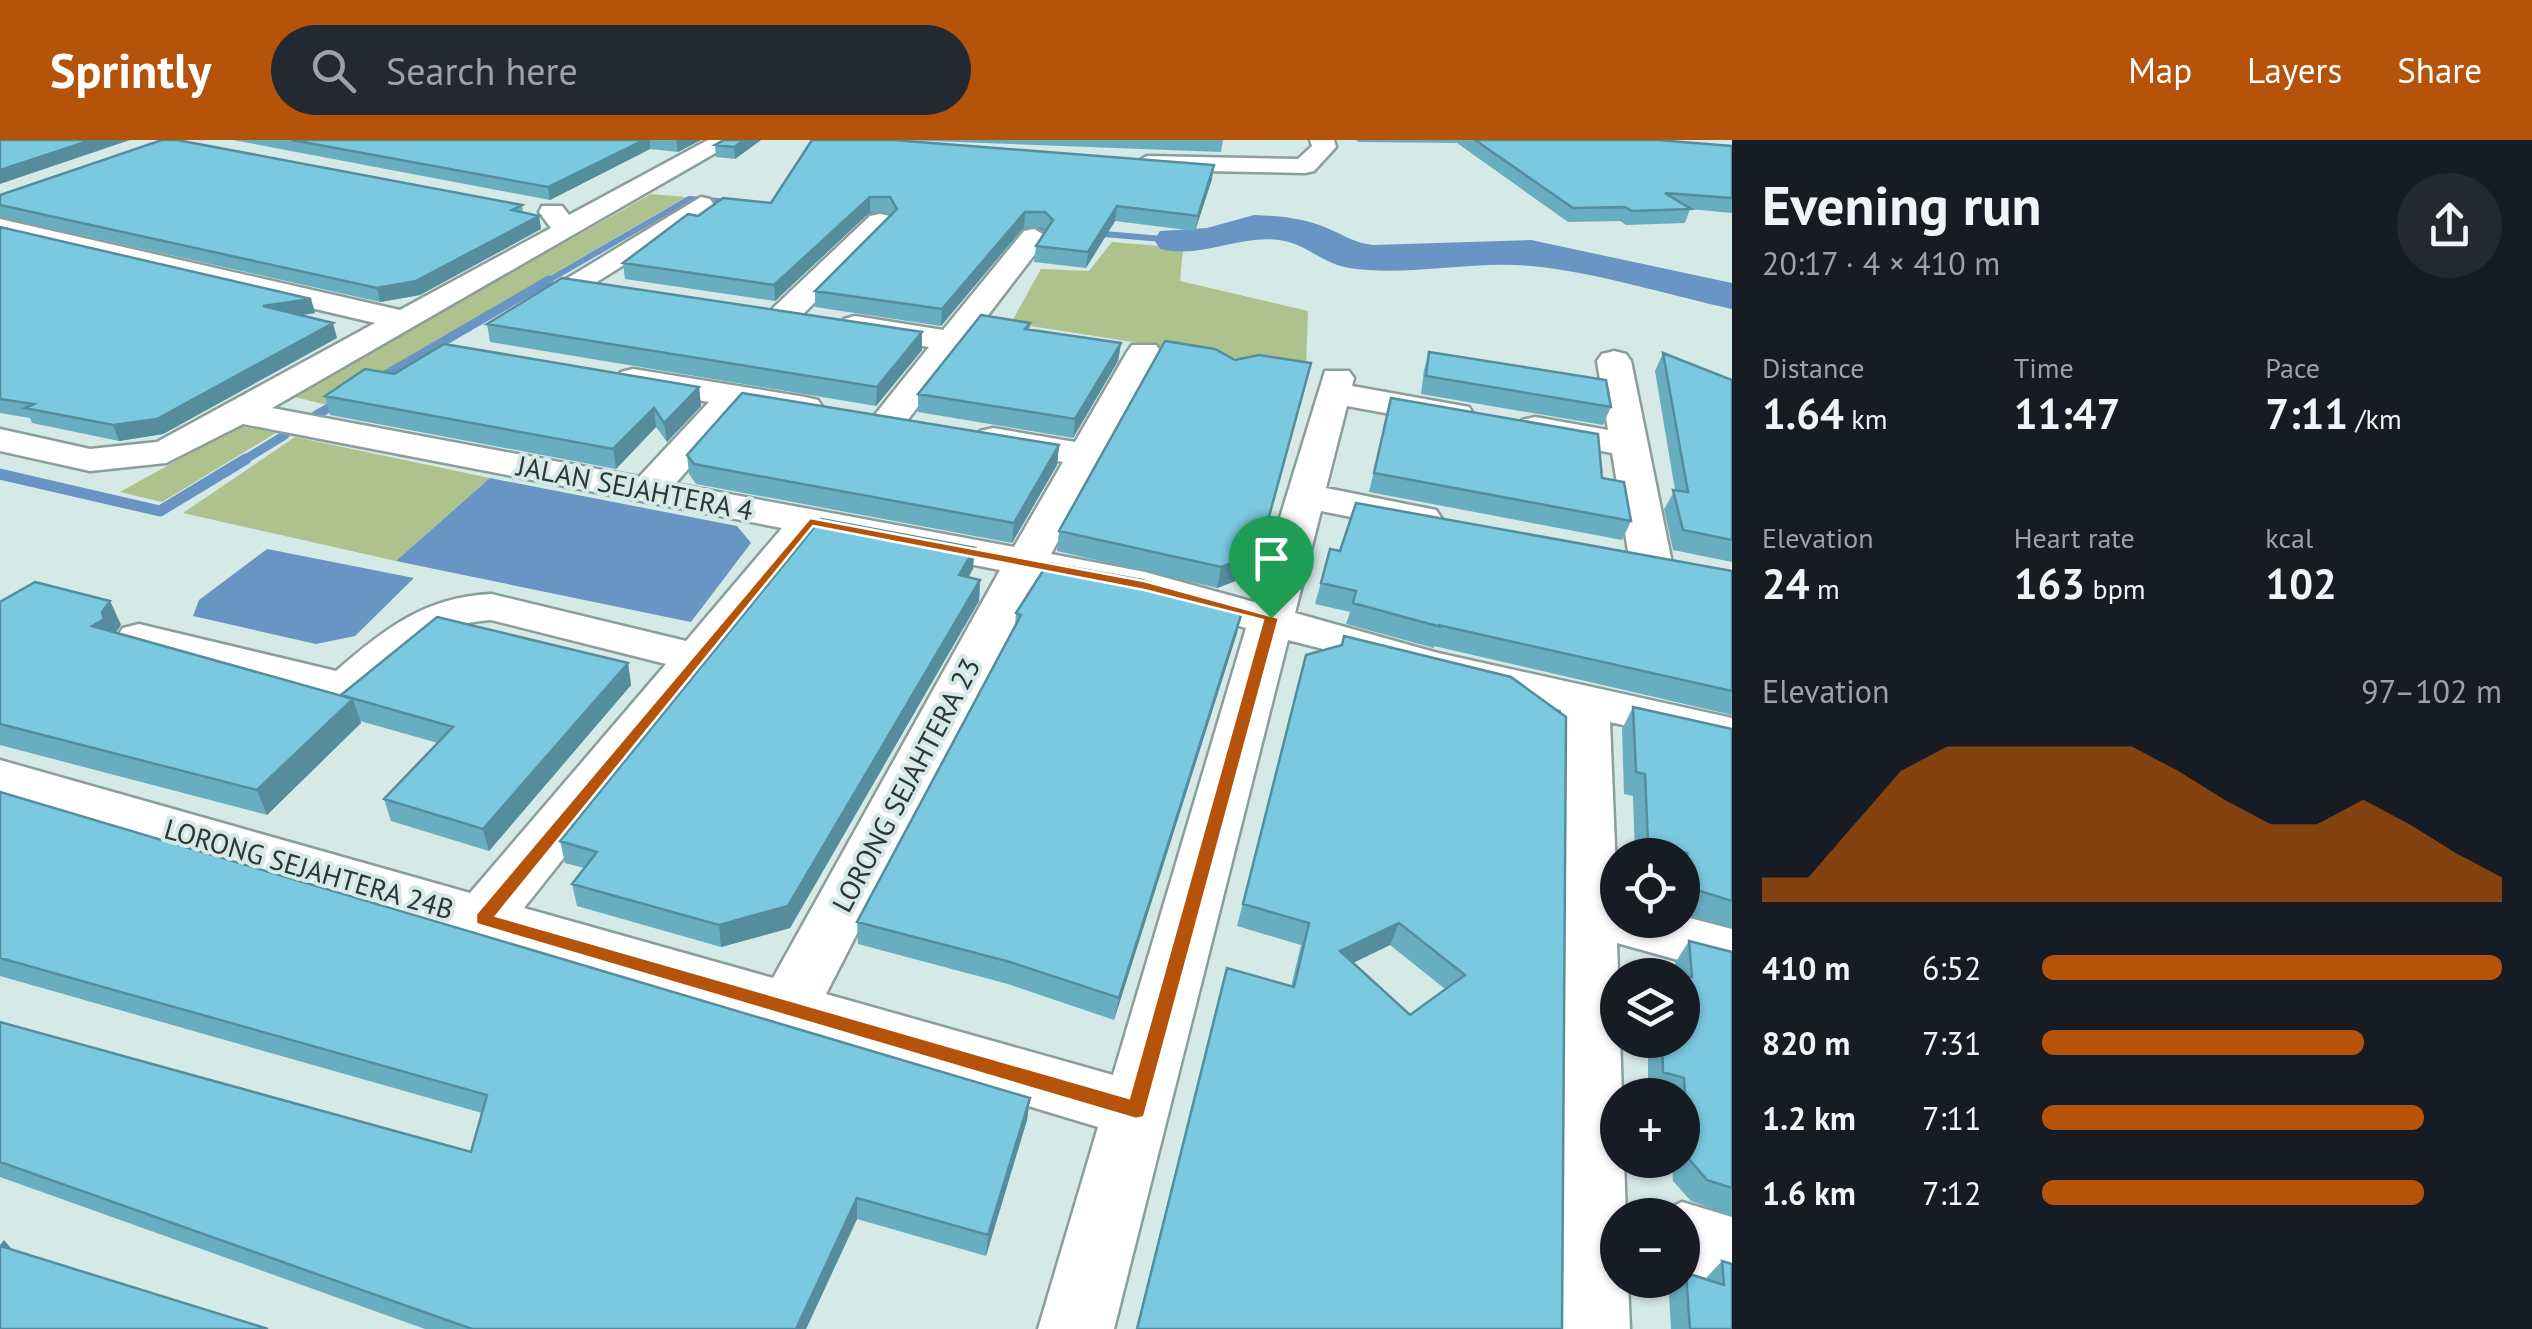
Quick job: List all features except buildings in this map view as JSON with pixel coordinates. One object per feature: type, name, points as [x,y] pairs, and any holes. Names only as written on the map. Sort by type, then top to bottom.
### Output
[{"type":"street","points":[[0,440],[90,460],[166,452],[405,321],[550,216],[687,140]]},
{"type":"street","points":[[550,216],[726,140]]},
{"type":"street","points":[[1125,161],[1288,168],[1314,159],[1324,147],[1322,140]]},
{"type":"street","points":[[627,292],[573,284],[700,206]]},
{"type":"street","points":[[784,316],[880,222]]},
{"type":"street","points":[[0,227],[405,321]]},
{"type":"street","points":[[887,422],[1034,237]]},
{"type":"street","points":[[750,310],[952,340]]},
{"type":"street","name":"LORONG SEJAHTERA 23","points":[[788,1008],[1144,352]]},
{"type":"street","points":[[1614,361],[1649,562]]},
{"type":"street","points":[[602,374],[926,428]]},
{"type":"street","points":[[1076,1329],[1335,386],[1490,421],[1630,445]]},
{"type":"street","points":[[648,490],[734,396]]},
{"type":"street","name":"JALAN SEJAHTERA 4","points":[[237,412],[810,522],[1030,556],[1271,618],[1334,641],[1732,734]]},
{"type":"street","points":[[965,434],[1086,455]]},
{"type":"street","points":[[1304,496],[1459,526]]},
{"type":"street","points":[[482,919],[810,522]]},
{"type":"street","points":[[139,638],[346,688],[420,622],[465,606],[491,607],[698,658]]},
{"type":"street","points":[[1585,702],[1587,913],[1604,1198]]},
{"type":"street","name":"LORONG SEJAHTERA 24B","points":[[0,778],[1136,1110]]},
{"type":"street","points":[[1587,913],[1732,952]]},
{"type":"street","points":[[1700,1242],[1732,1252]]},
{"type":"street","points":[[1592,1329],[1600,1256]]},
{"type":"green space","points":[[651,194],[686,197],[327,405],[291,396]]},
{"type":"green space","points":[[1112,242],[1183,248],[1180,281],[1308,311],[1306,369],[1011,323],[1041,269],[1089,271]]},
{"type":"green space","points":[[239,426],[276,433],[162,502],[120,492]]},
{"type":"green space","points":[[295,437],[490,478],[396,561],[183,513]]},
{"type":"water","points":[[490,478],[737,526],[751,543],[691,622],[396,561]]},
{"type":"water","points":[[267,549],[414,578],[355,636],[316,644],[193,616],[199,600]]},
{"type":"waterway","points":[[544,283],[689,199],[733,202]]},
{"type":"waterway","points":[[853,212],[908,217]]},
{"type":"waterway","points":[[1012,226],[1062,230]]},
{"type":"waterway","points":[[1174,240],[1208,240],[1254,227],[1284,228],[1312,236],[1345,255],[1373,258],[1531,253],[1732,296]]},
{"type":"waterway","points":[[1092,233],[1174,240]]},
{"type":"waterway","points":[[377,380],[549,280]]},
{"type":"waterway","points":[[316,415],[343,400]]},
{"type":"waterway","points":[[241,462],[285,435]]},
{"type":"waterway","points":[[0,474],[160,511],[246,459]]},
{"type":"route","points":[[810,522],[1144,586],[1271,618],[1136,1110],[482,919],[810,522]]}]
